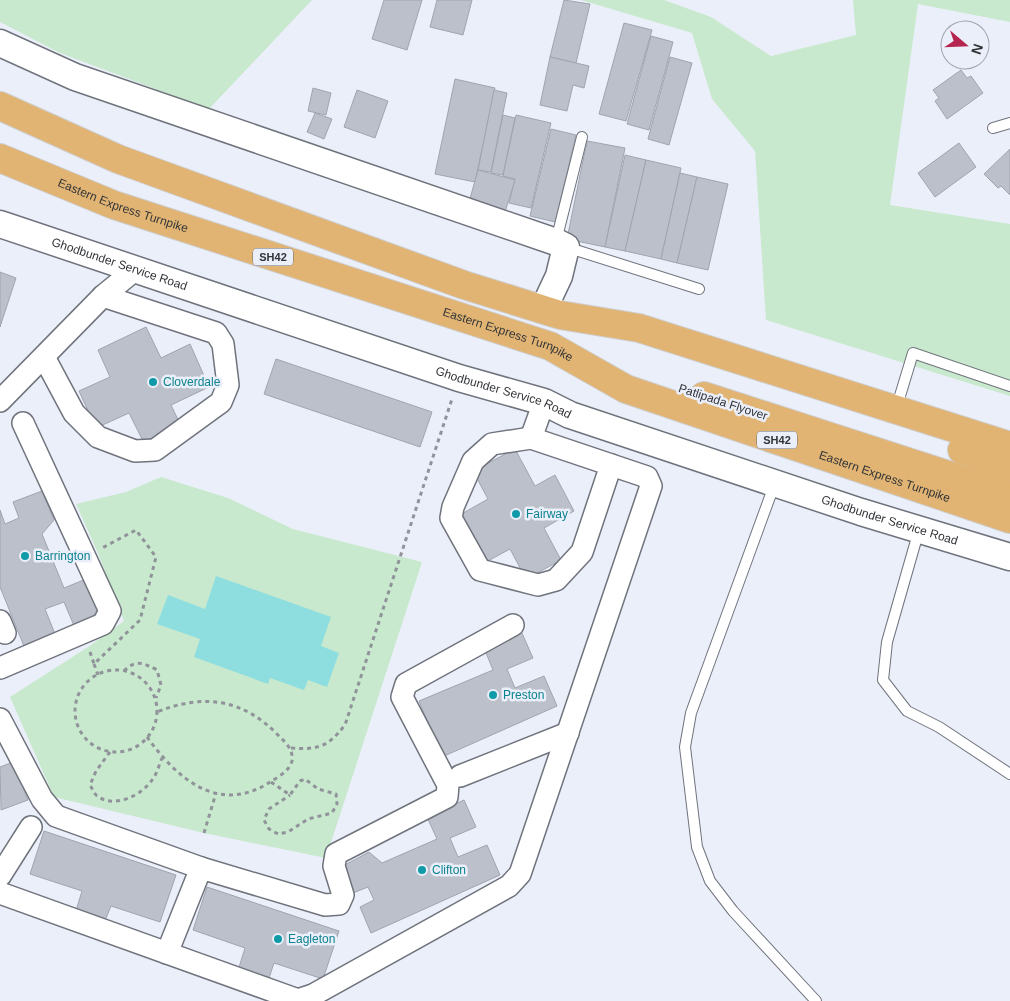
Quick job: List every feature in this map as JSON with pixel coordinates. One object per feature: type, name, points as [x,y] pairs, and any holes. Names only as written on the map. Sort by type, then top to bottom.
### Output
[{"type":"main road","points":[[0,106],[118,159],[464,284],[1010,466]]},
{"type":"main road","name":"Eastern Express Turnpike","points":[[0,158],[114,206],[550,346],[626,389],[1010,519]]},
{"type":"main road","points":[[552,312],[639,328],[1010,446]]},
{"type":"main road","name":"Patlipada Flyover","points":[[550,346],[1010,495]]},
{"type":"street","points":[[0,42],[74,77],[561,245],[559,276],[552,312]]},
{"type":"street","name":"Ghodbunder Service Road","points":[[0,224],[459,378],[544,402],[570,415],[775,484],[1010,556]]},
{"type":"street","points":[[0,401],[103,296],[136,269]]},
{"type":"street","points":[[44,357],[74,413],[98,437],[135,451],[155,450],[221,402],[228,385],[223,344],[216,333],[103,296]]},
{"type":"street","points":[[531,438],[544,402]]},
{"type":"street","points":[[0,668],[103,624],[110,611],[23,422]]},
{"type":"street","points":[[0,893],[298,1000],[322,990],[509,886],[520,874],[651,486],[647,477],[531,438],[492,444],[473,461],[453,507],[451,518],[480,570],[538,585],[556,580],[582,552],[611,465]]},
{"type":"street","points":[[0,720],[42,799],[56,816],[201,868],[325,906],[339,904],[343,895],[334,866],[336,854],[447,797],[448,785],[402,697],[406,684],[513,625]]},
{"type":"street","points":[[460,776],[568,733]]},
{"type":"street","points":[[0,876],[31,827]]},
{"type":"street","points":[[167,953],[201,868]]},
{"type":"lane","points":[[993,128],[1010,123]]},
{"type":"lane","points":[[582,137],[561,245],[699,289]]},
{"type":"lane","points":[[896,410],[913,353],[1010,386]]},
{"type":"lane","points":[[775,484],[691,713],[686,747],[697,847],[710,881],[733,911],[816,1001]]},
{"type":"lane","points":[[919,529],[887,642],[883,680],[906,711],[940,727],[1010,774]]},
{"type":"path","points":[[290,748],[309,749],[324,746],[335,738],[346,725],[459,378]]},
{"type":"path","points":[[94,664],[140,620],[156,557],[136,530],[97,551]]},
{"type":"path","points":[[88,648],[98,675]]},
{"type":"path","points":[[124,671],[130,665],[144,662],[157,670],[161,685],[155,699]]},
{"type":"path","points":[[110,671],[124,671],[141,678],[150,687],[155,699],[157,712],[154,726],[147,737],[137,746],[124,751],[110,751],[97,747],[86,738],[78,727],[75,713],[77,700],[82,688],[92,678],[110,671]]},
{"type":"path","points":[[147,737],[162,758],[182,777],[198,787],[216,793],[239,794],[263,786],[283,774],[292,761],[290,748],[269,726],[250,711],[202,700],[173,706],[157,712]]},
{"type":"path","points":[[110,751],[96,771],[90,785],[96,795],[105,800],[120,801],[138,793],[153,780],[162,758]]},
{"type":"path","points":[[305,779],[318,789],[328,790],[336,794],[337,804],[332,813],[308,819],[288,832],[278,834],[269,829],[264,820],[269,809],[290,794],[300,781],[305,779]]},
{"type":"path","points":[[271,782],[290,794]]},
{"type":"path","points":[[204,833],[216,793]]},
{"type":"green space","points":[[0,0],[312,0],[209,109],[60,53],[0,22]]},
{"type":"green space","points":[[581,0],[664,0],[711,17],[771,56],[856,35],[853,0],[1010,0],[1010,22],[918,4],[890,205],[1010,224],[1010,396],[766,320],[755,151],[712,99],[692,33]]},
{"type":"green space","points":[[161,477],[228,498],[293,529],[422,562],[326,858],[204,833],[54,797],[10,697],[88,647],[124,621],[97,551],[76,504],[126,492]]},
{"type":"water","points":[[216,576],[331,617],[321,646],[339,653],[327,687],[308,680],[304,690],[270,678],[268,684],[194,657],[200,639],[157,624],[168,595],[205,609]]},
{"type":"building","points":[[384,0],[422,0],[407,50],[372,39]]},
{"type":"building","points":[[437,0],[472,0],[463,35],[430,27]]},
{"type":"building","points":[[564,0],[590,4],[576,63],[550,57]]},
{"type":"building","points":[[624,23],[652,30],[626,121],[599,114]]},
{"type":"building","points":[[651,36],[673,42],[649,130],[627,124]]},
{"type":"building","points":[[550,57],[589,66],[584,88],[573,85],[567,111],[540,105]]},
{"type":"building","points":[[670,57],[692,63],[669,145],[648,139]]},
{"type":"building","points":[[961,70],[967,78],[971,76],[983,93],[947,119],[935,101],[939,98],[933,90]]},
{"type":"building","points":[[455,79],[495,88],[475,182],[435,174]]},
{"type":"building","points":[[313,88],[331,93],[326,115],[308,111]]},
{"type":"building","points":[[357,90],[388,101],[375,138],[344,127]]},
{"type":"building","points":[[494,90],[507,93],[491,172],[478,170]]},
{"type":"building","points":[[315,113],[332,119],[324,139],[307,132]]},
{"type":"building","points":[[503,115],[515,118],[503,175],[491,173]]},
{"type":"building","points":[[516,115],[551,123],[531,208],[509,203],[515,179],[503,176]]},
{"type":"building","points":[[551,129],[576,135],[555,222],[530,216]]},
{"type":"building","points":[[587,141],[625,148],[605,247],[567,239]]},
{"type":"building","points":[[959,143],[976,167],[935,197],[918,173]]},
{"type":"building","points":[[1010,149],[1010,195],[1001,186],[998,188],[984,174]]},
{"type":"building","points":[[625,155],[646,160],[625,251],[605,247]]},
{"type":"building","points":[[646,160],[681,168],[661,259],[625,251]]},
{"type":"building","points":[[478,170],[515,180],[505,212],[469,202]]},
{"type":"building","points":[[680,173],[697,177],[677,263],[661,259]]},
{"type":"building","points":[[697,177],[728,184],[708,270],[677,263]]},
{"type":"building","points":[[0,272],[16,278],[0,327]]},
{"type":"building","name":"Cloverdale","points":[[146,327],[161,358],[190,344],[209,387],[171,405],[181,426],[144,443],[129,413],[96,428],[79,391],[110,377],[98,350]]},
{"type":"building","points":[[276,359],[432,412],[420,447],[264,394]]},
{"type":"building","name":"Fairway","points":[[515,449],[535,486],[555,475],[574,511],[544,528],[561,560],[526,579],[510,549],[484,563],[458,516],[488,499],[473,471]]},
{"type":"building","name":"Barrington","points":[[42,491],[54,520],[42,534],[64,588],[86,579],[102,617],[75,628],[64,602],[45,609],[57,639],[26,651],[0,587],[0,510],[5,524],[19,518],[13,502]]},
{"type":"building","name":"Preston","points":[[521,631],[533,658],[507,669],[515,688],[544,676],[557,706],[442,757],[419,701],[493,670],[484,648]]},
{"type":"building","points":[[13,762],[28,800],[1,810],[0,767]]},
{"type":"building","name":"Clifton","points":[[464,800],[476,827],[450,838],[458,857],[487,845],[500,875],[371,933],[360,907],[374,900],[368,887],[353,893],[343,866],[369,852],[382,863],[437,839],[427,817]]},
{"type":"building","points":[[44,831],[176,875],[160,922],[111,906],[104,923],[75,914],[82,891],[30,874]]},
{"type":"building","name":"Eagleton","points":[[207,887],[339,931],[323,979],[274,963],[266,987],[236,977],[245,948],[193,930]]},
{"type":"place","name":"Cloverdale","points":[[153,382]]},
{"type":"place","name":"Fairway","points":[[516,514]]},
{"type":"place","name":"Barrington","points":[[25,556]]},
{"type":"place","name":"Preston","points":[[493,695]]},
{"type":"place","name":"Clifton","points":[[422,870]]},
{"type":"place","name":"Eagleton","points":[[278,939]]}]
